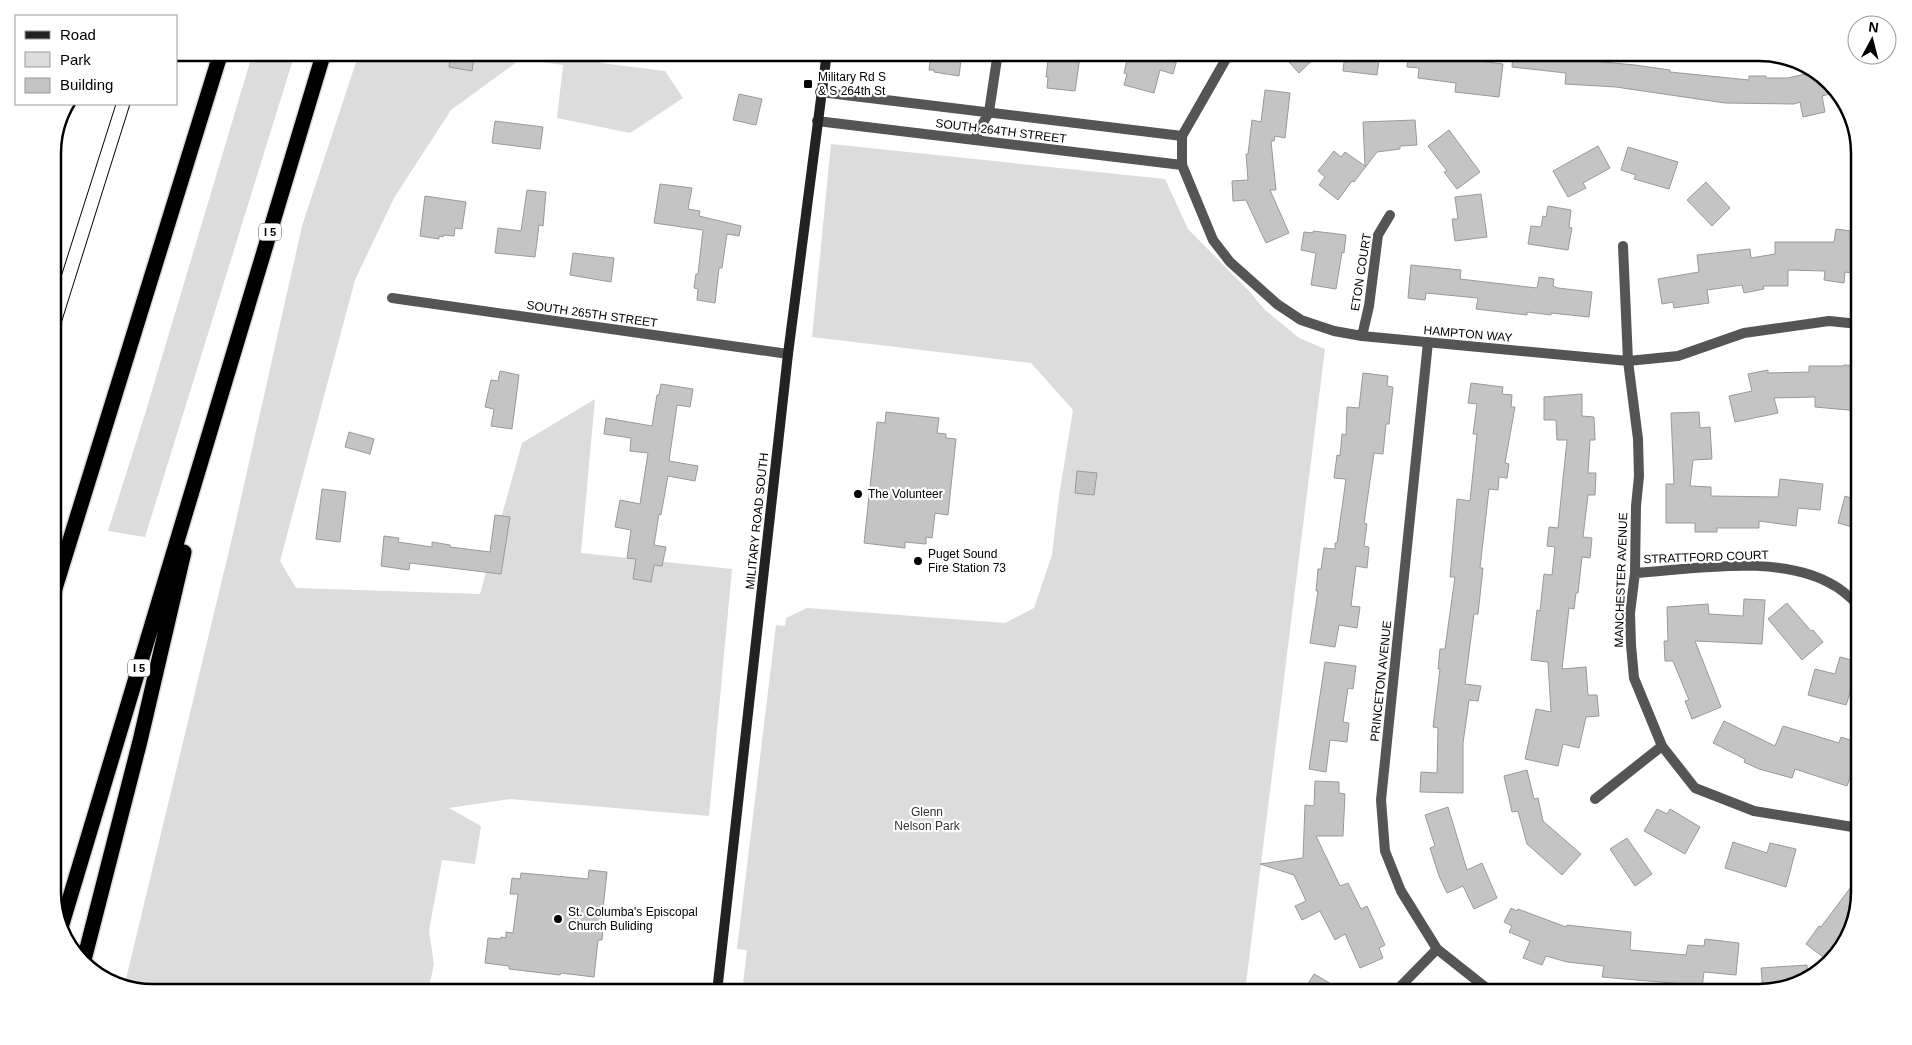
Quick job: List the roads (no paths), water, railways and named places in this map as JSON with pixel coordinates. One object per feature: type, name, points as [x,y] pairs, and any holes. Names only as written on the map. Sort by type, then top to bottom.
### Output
[{"type":"highway","points":[[61,568],[217,61]]},
{"type":"highway","name":"I 5","points":[[65,915],[321,61]]},
{"type":"highway","points":[[86,954],[140,741],[217,412]]},
{"type":"highway","points":[[61,559],[72,531]]},
{"type":"main road","name":"MILITARY ROAD SOUTH","points":[[718,984],[788,354],[825,61]]},
{"type":"street","points":[[974,140],[989,112],[997,61]]},
{"type":"street","points":[[1182,136],[1225,61]]},
{"type":"street","name":"SOUTH 264TH STREET","points":[[820,92],[1182,136]]},
{"type":"street","name":"SOUTH 264TH STREET","points":[[817,121],[1182,165]]},
{"type":"street","name":"HAMPTON WAY","points":[[1182,136],[1182,165],[1213,240],[1230,262],[1277,304],[1301,320],[1334,331],[1362,336],[1628,361],[1678,356],[1744,333],[1829,321],[1851,323]]},
{"type":"street","name":"ETON COURT","points":[[1362,336],[1370,306],[1378,235],[1390,215]]},
{"type":"street","name":"MANCHESTER AVENUE","points":[[1623,246],[1628,361],[1638,439],[1639,467],[1635,573],[1630,613],[1634,678],[1662,746],[1695,788],[1754,811],[1851,827]]},
{"type":"street","name":"SOUTH 265TH STREET","points":[[392,298],[788,354]]},
{"type":"street","name":"PRINCETON AVENUE","points":[[1428,342],[1381,800],[1385,851],[1401,891],[1437,949]]},
{"type":"street","name":"STRATTFORD COURT","points":[[1635,573],[1735,566],[1778,567],[1820,579],[1835,586],[1851,599]]},
{"type":"street","points":[[1595,798],[1662,746]]},
{"type":"street","points":[[1403,984],[1437,949],[1482,984]]},
{"type":"tram line","points":[[61,277],[116,105]]},
{"type":"tram line","points":[[61,324],[130,105]]},
{"type":"place","name":"Military Rd S & S 264th St","points":[[808,84]]},
{"type":"place","name":"The Volunteer","points":[[858,494]]},
{"type":"place","name":"Puget Sound Fire Station 73","points":[[918,561]]},
{"type":"place","name":"St. Columba's Episcopal Church Buliding","points":[[558,919]]},
{"type":"park label","name":"Glenn Nelson Park","points":[[927,819]]}]
